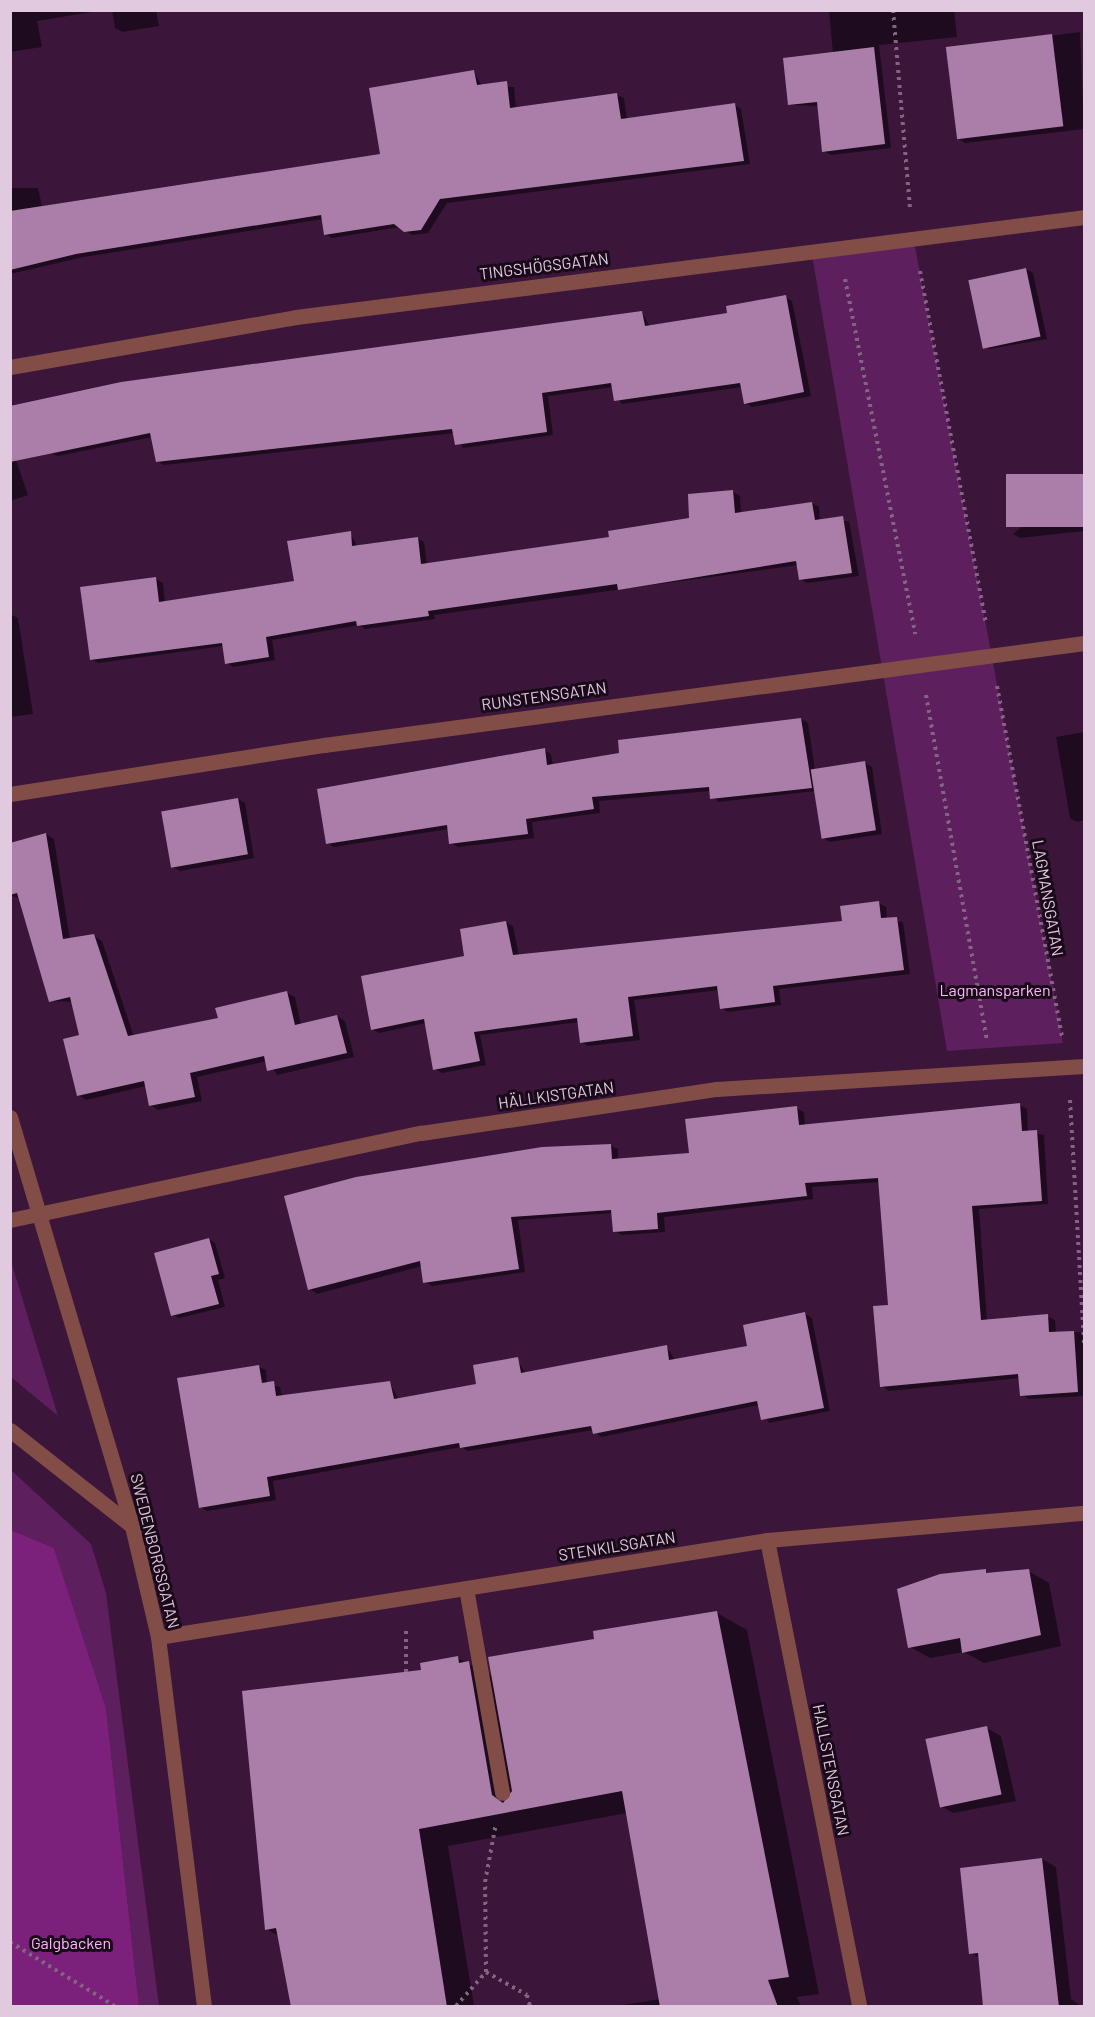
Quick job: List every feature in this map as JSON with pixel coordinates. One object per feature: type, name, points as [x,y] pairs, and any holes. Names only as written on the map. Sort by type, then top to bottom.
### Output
[{"type":"street","name":"TINGSHÖGSGATAN","points":[[10,367],[296,317],[1084,218]]},
{"type":"street","name":"RUNSTENSGATAN","points":[[10,794],[991,652],[1084,643]]},
{"type":"street","name":"HÄLLKISTGATAN","points":[[10,1220],[41,1216],[421,1133],[717,1089],[1084,1066]]},
{"type":"street","name":"SWEDENBORGSGATAN","points":[[10,1118],[132,1526],[158,1637],[204,2007]]},
{"type":"street","points":[[10,1430],[132,1526]]},
{"type":"street","name":"STENKILSGATAN","points":[[158,1637],[767,1540],[1084,1514]]},
{"type":"street","name":"HALLSTENSGATAN","points":[[767,1540],[859,2007]]},
{"type":"street","points":[[466,1588],[502,1793]]},
{"type":"path","name":"LAGMANSGATAN","points":[[955,458],[1068,1067],[1084,1346]]},
{"type":"path","points":[[406,1597],[406,1672]]},
{"type":"path","points":[[456,2007],[486,1972],[485,1882],[502,1793]]},
{"type":"path","points":[[10,1942],[115,2007]]},
{"type":"path","points":[[486,1972],[527,1995],[530,2007]]},
{"type":"green space","name":"Lagmansparken","points":[[913,236],[1063,1043],[947,1051],[811,249]]},
{"type":"green space","points":[[11,1261],[58,1416],[11,1377]]},
{"type":"green space","points":[[10,1469],[91,1544],[106,1593],[159,2006],[139,2006],[106,1708],[54,1548],[11,1530]]},
{"type":"green space","name":"Galgbacken","points":[[11,1530],[54,1548],[106,1708],[139,2006],[11,2006]]},
{"type":"building","points":[[1052,34],[1063,126],[957,139],[946,47]]},
{"type":"building","points":[[874,47],[885,144],[822,152],[817,102],[788,105],[783,58]]},
{"type":"building","points":[[474,70],[477,85],[507,81],[510,108],[617,93],[621,119],[735,103],[744,161],[440,199],[421,230],[404,232],[394,224],[324,235],[321,215],[76,254],[10,270],[10,211],[380,154],[369,88]]},
{"type":"building","points":[[1026,268],[1041,336],[983,349],[968,280]]},
{"type":"building","points":[[786,295],[804,392],[744,404],[740,383],[614,401],[611,383],[542,393],[547,432],[455,445],[452,429],[156,462],[150,433],[10,462],[10,406],[121,382],[642,311],[645,326],[727,313],[726,306]]},
{"type":"building","points":[[1006,474],[1084,474],[1084,527],[1006,527]]},
{"type":"building","points":[[733,490],[735,513],[812,502],[815,520],[843,516],[852,573],[799,580],[796,561],[618,590],[617,584],[428,611],[429,616],[357,626],[356,621],[266,637],[269,657],[225,664],[222,643],[90,660],[80,587],[156,577],[159,602],[294,581],[287,541],[351,531],[352,546],[418,537],[421,564],[609,537],[608,531],[689,518],[688,494]]},
{"type":"building","points":[[801,718],[812,788],[710,799],[709,787],[592,797],[594,809],[526,819],[528,834],[449,844],[447,825],[326,844],[317,789],[545,748],[547,765],[619,753],[618,740]]},
{"type":"building","points":[[865,761],[876,830],[822,839],[811,770]]},
{"type":"building","points":[[238,798],[248,854],[171,868],[161,812]]},
{"type":"building","points":[[46,833],[63,939],[94,934],[128,1036],[218,1018],[215,1008],[287,991],[295,1025],[337,1015],[347,1053],[267,1071],[264,1056],[190,1073],[195,1097],[149,1106],[144,1081],[77,1096],[63,1039],[79,1035],[70,997],[49,1002],[17,893],[10,895],[10,843]]},
{"type":"building","points":[[879,901],[881,918],[897,917],[904,970],[773,986],[775,1002],[720,1009],[717,986],[628,997],[633,1036],[580,1043],[577,1018],[474,1032],[480,1061],[433,1070],[424,1019],[371,1030],[361,976],[464,956],[460,929],[506,921],[513,955],[842,921],[840,906]]},
{"type":"building","points":[[1020,1103],[1022,1131],[1037,1130],[1042,1201],[972,1206],[981,1320],[1048,1314],[1049,1332],[1074,1331],[1078,1392],[1020,1396],[1018,1374],[880,1387],[873,1306],[888,1305],[878,1178],[805,1183],[807,1196],[657,1213],[658,1229],[613,1232],[611,1210],[511,1217],[519,1269],[423,1283],[420,1261],[308,1290],[284,1196],[356,1177],[542,1147],[611,1144],[612,1159],[689,1153],[685,1119],[797,1106],[799,1125]]},
{"type":"building","points":[[209,1238],[219,1274],[211,1276],[219,1304],[171,1316],[154,1253]]},
{"type":"building","points":[[805,1312],[824,1408],[761,1420],[757,1401],[593,1434],[591,1426],[460,1448],[459,1443],[267,1477],[270,1496],[199,1508],[177,1378],[259,1365],[262,1383],[274,1381],[276,1396],[390,1381],[394,1399],[476,1384],[473,1365],[518,1357],[521,1373],[667,1345],[669,1360],[747,1346],[743,1325]]},
{"type":"building","points":[[986,1569],[986,1573],[1029,1569],[1041,1635],[962,1653],[960,1638],[908,1648],[897,1589],[940,1574]]},
{"type":"building","points":[[717,1611],[789,1977],[768,1980],[778,2007],[660,2007],[622,1791],[419,1829],[447,2007],[291,2007],[276,1928],[265,1930],[242,1691],[421,1670],[420,1663],[458,1656],[459,1663],[469,1661],[492,1795],[503,1803],[512,1791],[488,1657],[594,1639],[593,1631]]},
{"type":"building","points":[[987,1726],[1002,1794],[940,1808],[925,1739]]},
{"type":"building","points":[[1042,1858],[1059,2007],[983,2007],[978,1953],[969,1954],[960,1868]]}]
